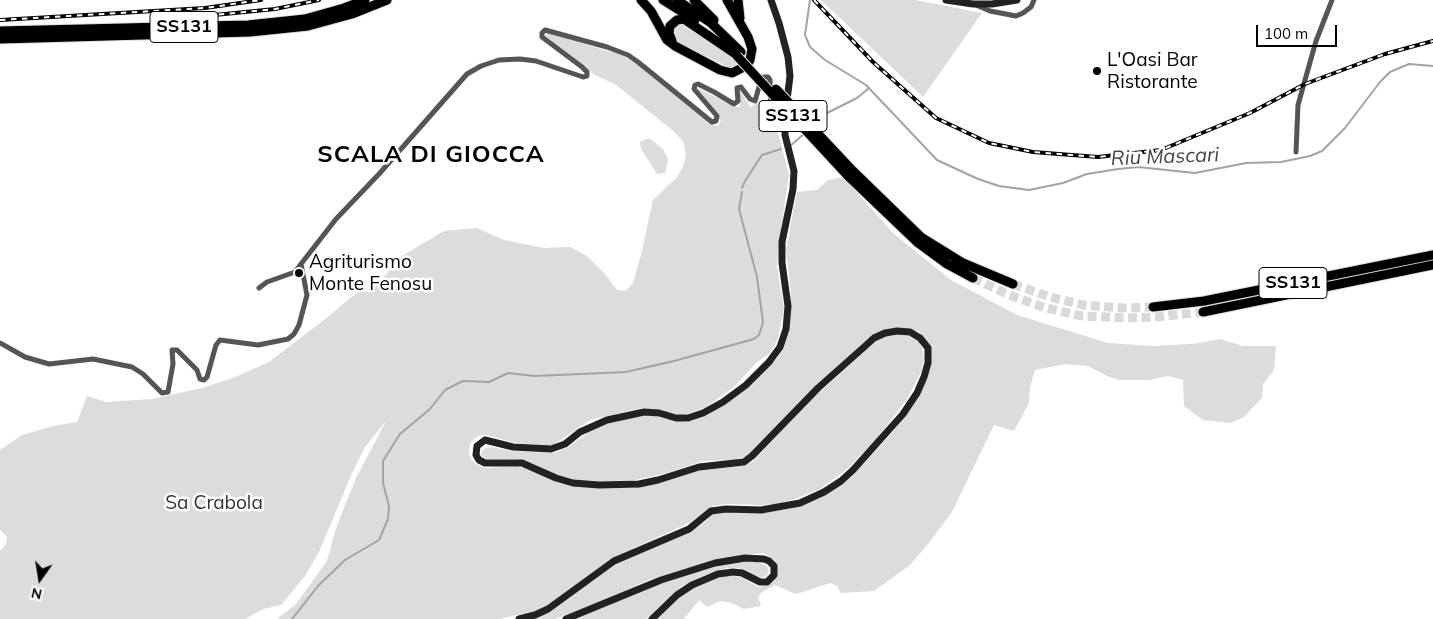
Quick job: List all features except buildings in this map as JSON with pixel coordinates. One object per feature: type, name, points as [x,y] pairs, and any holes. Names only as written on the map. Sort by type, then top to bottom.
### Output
[{"type":"highway","name":"SS131","points":[[0,31],[248,25],[305,18],[344,8],[365,0]]},
{"type":"highway","name":"SS131","points":[[0,39],[250,32],[308,26],[352,14],[387,0]]},
{"type":"highway","points":[[641,0],[651,11],[667,40],[720,70],[732,73],[746,66],[750,60],[752,49],[748,37],[727,0]]},
{"type":"highway","name":"SS131","points":[[663,0],[680,9],[738,53]]},
{"type":"highway","name":"SS131","points":[[677,0],[711,23],[917,242],[947,264],[973,278]]},
{"type":"highway","points":[[694,0],[738,53]]},
{"type":"highway","points":[[738,1],[741,26]]},
{"type":"highway","points":[[675,46],[669,36],[669,29],[674,21],[684,19],[738,53]]},
{"type":"highway","name":"SS131","points":[[851,173],[921,237],[963,263],[1013,284]]},
{"type":"highway","name":"SS131","points":[[1153,307],[1204,301],[1433,255]]},
{"type":"highway","name":"SS131","points":[[1203,312],[1433,265]]},
{"type":"main road","points":[[519,619],[548,609],[614,561],[689,528],[711,511],[726,509],[761,510],[800,503],[824,492],[841,481],[853,470],[903,414],[917,393],[928,363],[928,348],[920,338],[910,332],[897,331],[885,333],[874,338],[818,388],[744,462],[699,467],[658,480],[638,484],[599,485],[573,483],[556,478],[522,463],[485,463],[476,457],[475,450],[477,446],[485,440],[513,447],[551,449],[565,444],[580,432],[607,420],[644,412],[659,413],[676,418],[688,418],[703,414],[746,385],[769,362],[780,347],[786,329],[788,306],[782,263],[782,242],[794,188],[794,171],[785,135],[785,116],[790,76],[788,57],[771,0]]},
{"type":"main road","points":[[946,0],[973,4],[1017,0]]},
{"type":"main road","points":[[566,619],[661,580],[715,563],[745,558],[764,559],[771,562],[774,568],[773,578],[765,583],[758,582],[742,573],[718,574],[692,585],[677,595],[652,619]]},
{"type":"street","points":[[973,4],[990,11],[1016,16],[1030,7],[1034,0]]},
{"type":"street","points":[[1296,152],[1298,105],[1316,41],[1332,0]]},
{"type":"street","points":[[258,288],[267,282],[296,272],[336,219],[379,174],[467,74],[480,66],[499,60],[520,59],[536,61],[586,76],[587,73],[582,67],[542,37],[542,33],[545,30],[628,55],[712,122],[716,121],[717,116],[694,89],[695,85],[699,84],[734,104],[738,101],[736,92],[738,87],[744,89],[750,99],[755,101],[761,80],[763,77],[768,77],[770,80],[771,116],[785,116]]},
{"type":"street","points":[[0,343],[25,357],[49,364],[93,359],[132,367],[143,374],[162,393],[168,392],[173,364],[172,350],[177,350],[197,370],[200,379],[204,380],[207,377],[216,345],[220,340],[258,345],[288,339],[294,334],[299,325],[307,296],[301,264]]},
{"type":"green space","points":[[821,0],[915,0],[982,13],[923,97]]},
{"type":"green space","points":[[682,21],[724,48],[738,65],[731,68],[675,41],[673,37],[674,25]]},
{"type":"green space","name":"Sa Crabola","points":[[548,33],[621,55],[641,66],[714,125],[718,126],[721,121],[695,89],[696,87],[735,107],[740,107],[737,91],[740,90],[750,107],[758,103],[760,98],[769,113],[766,121],[775,122],[789,175],[777,267],[784,308],[778,339],[769,354],[756,363],[735,386],[706,407],[682,415],[642,408],[590,420],[553,445],[546,446],[516,443],[486,435],[478,436],[470,444],[469,452],[471,459],[477,465],[486,468],[516,466],[602,488],[683,475],[702,470],[743,466],[752,462],[812,399],[876,341],[885,336],[907,335],[919,342],[923,351],[924,360],[921,372],[907,399],[875,441],[846,470],[820,489],[776,504],[726,504],[713,506],[691,522],[617,556],[544,609],[533,613],[500,619],[277,619],[296,604],[327,561],[336,528],[356,478],[386,421],[365,447],[319,552],[305,576],[281,605],[263,609],[245,619],[0,619],[0,551],[6,544],[7,537],[0,530],[0,450],[22,435],[53,426],[77,422],[87,396],[106,402],[152,399],[202,388],[233,378],[269,362],[360,291],[371,292],[402,256],[444,231],[477,228],[504,240],[544,248],[570,247],[587,256],[605,274],[617,290],[626,291],[633,283],[653,200],[677,177],[683,167],[686,155],[683,141],[615,84],[595,75],[549,39],[546,36]]},
{"type":"green space","points":[[649,138],[663,149],[668,160],[665,173],[657,174],[641,149],[640,142]]},
{"type":"green space","points":[[843,177],[894,234],[951,280],[1017,315],[1108,343],[1152,346],[1192,344],[1220,339],[1243,346],[1276,346],[1274,370],[1263,384],[1262,398],[1244,417],[1230,423],[1203,420],[1184,406],[1183,380],[1168,376],[1149,380],[1119,380],[1088,366],[1066,364],[1035,370],[1030,387],[1029,403],[1014,431],[994,425],[952,512],[910,565],[874,591],[841,593],[837,586],[830,583],[796,594],[775,585],[762,592],[758,597],[761,606],[744,609],[732,603],[720,601],[707,607],[699,600],[684,619],[655,619],[690,588],[723,576],[743,578],[758,587],[772,581],[776,564],[774,560],[764,553],[751,554],[719,559],[651,579],[607,599],[555,619],[531,619],[616,562],[696,528],[712,514],[788,508],[804,505],[820,498],[851,477],[891,434],[913,405],[931,367],[929,344],[919,332],[906,328],[891,328],[878,333],[748,456],[734,460],[703,461],[667,473],[635,480],[590,482],[564,478],[529,462],[516,459],[486,459],[481,455],[485,448],[491,447],[511,451],[555,453],[570,446],[591,430],[608,423],[649,415],[686,422],[702,417],[752,385],[778,357],[786,340],[790,323],[791,294],[786,249],[797,192],[817,190],[828,180]]},
{"type":"green space","points":[[755,561],[767,566],[769,571],[767,576],[759,578],[739,568],[727,568],[705,575],[682,586],[646,619],[574,619],[648,588],[705,568],[731,562]]},
{"type":"waterway","name":"Riu Mascari","points":[[810,0],[805,35],[810,47],[825,60],[866,85],[937,160],[978,179],[999,186],[1029,190],[1063,183],[1087,174],[1118,169],[1138,167],[1195,173],[1246,163],[1281,162],[1310,156],[1322,151],[1345,128],[1380,82],[1390,72],[1409,64],[1433,66]]},
{"type":"waterway","points":[[814,124],[823,115],[857,98],[869,88]]},
{"type":"waterway","points":[[790,146],[805,133]]},
{"type":"waterway","points":[[742,188],[762,155],[781,149]]},
{"type":"waterway","points":[[292,619],[318,586],[345,560],[379,540],[388,519],[389,506],[383,483],[383,461],[400,434],[430,409],[445,390],[463,381],[489,382],[508,373],[535,376],[626,372],[754,339],[759,335],[763,322],[757,277],[739,209],[742,192]]},
{"type":"tunnel","points":[[973,278],[1009,295],[1046,308],[1082,316],[1158,317],[1203,312]]},
{"type":"tunnel","points":[[1013,284],[1050,297],[1083,305],[1123,308],[1153,307]]},
{"type":"railway","points":[[0,20],[205,8],[261,0]]},
{"type":"railway","points":[[164,20],[275,9],[319,0]]},
{"type":"railway","points":[[814,0],[873,62],[936,118],[989,143],[1033,152],[1098,157],[1161,150],[1250,113],[1305,84],[1385,54],[1433,41]]},
{"type":"place","name":"L'Oasi Bar Ristorante","points":[[1097,71]]},
{"type":"place","name":"Agriturismo Monte Fenosu","points":[[299,273]]},
{"type":"district","name":"SCALA DI GIOCCA","points":[[431,155]]}]
